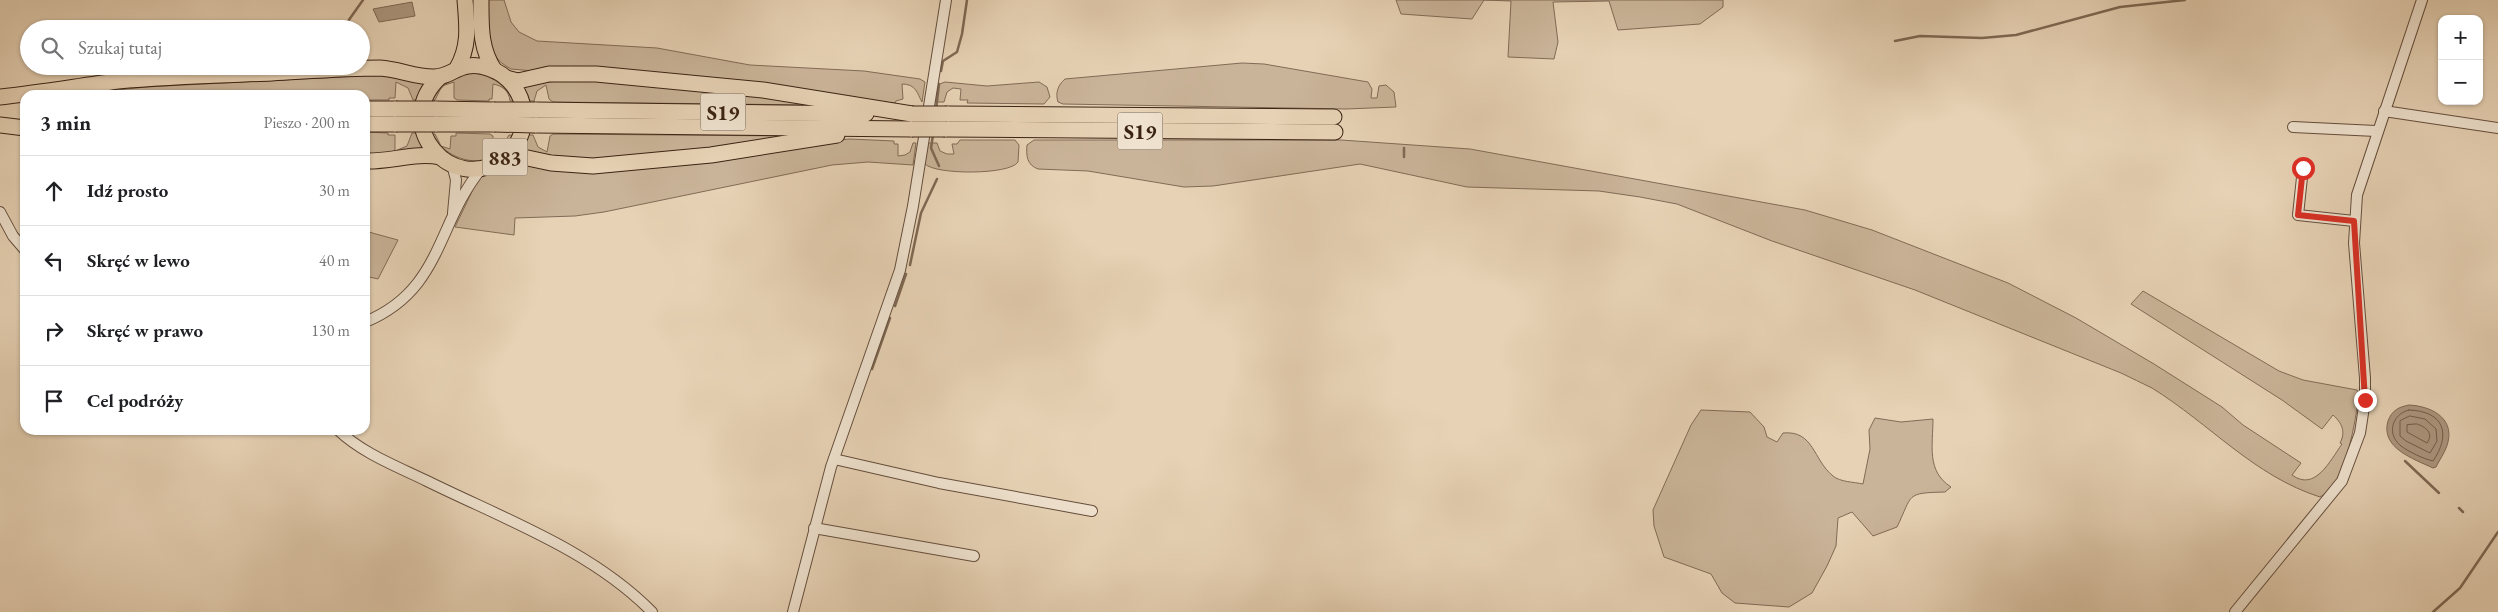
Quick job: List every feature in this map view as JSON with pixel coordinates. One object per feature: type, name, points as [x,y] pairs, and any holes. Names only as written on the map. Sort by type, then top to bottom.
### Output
[{"type":"highway","points":[[457,68],[466,46],[468,32],[465,0]]},
{"type":"highway","name":"883","points":[[446,161],[465,168],[482,168],[498,162],[509,154],[520,138],[524,119],[518,94],[488,58],[482,40],[481,0]]},
{"type":"highway","points":[[446,161],[425,138],[421,114],[426,96],[440,77],[457,68],[476,66],[518,80],[549,74],[596,74],[763,90],[912,121]]},
{"type":"highway","points":[[370,68],[380,68],[440,77]]},
{"type":"highway","points":[[52,90],[120,81],[226,75]]},
{"type":"highway","points":[[0,97],[20,94]]},
{"type":"highway","points":[[0,105],[20,106]]},
{"type":"highway","name":"S19","points":[[370,110],[396,116],[874,128],[912,121]]},
{"type":"highway","name":"S19","points":[[370,123],[396,116]]},
{"type":"highway","name":"S19","points":[[535,118],[1334,125]]},
{"type":"highway","points":[[0,121],[20,121]]},
{"type":"highway","points":[[0,125],[20,127]]},
{"type":"highway","points":[[509,154],[551,163],[593,166],[711,155],[874,128]]},
{"type":"highway","points":[[370,161],[398,160],[420,155],[446,161]]},
{"type":"street","points":[[793,612],[834,459],[895,285],[906,246],[946,0]]},
{"type":"street","points":[[2237,611],[2334,494],[2348,468],[2357,443],[2365,400],[2365,378],[2354,243],[2354,221],[2358,189],[2376,131],[2422,0]]},
{"type":"street","points":[[2384,110],[2498,128]]},
{"type":"street","points":[[2293,127],[2376,131]]},
{"type":"street","points":[[446,161],[456,180],[453,214]]},
{"type":"street","points":[[370,319],[395,306],[421,280],[435,258],[453,214],[482,168]]},
{"type":"street","points":[[2303,168],[2298,215],[2354,221]]},
{"type":"street","points":[[0,212],[13,236],[20,244]]},
{"type":"street","points":[[345,435],[381,459],[590,562],[623,586],[652,612]]},
{"type":"street","points":[[834,459],[939,483],[1092,511]]},
{"type":"street","points":[[814,528],[974,556]]},
{"type":"shaded area","points":[[486,0],[504,0],[511,22],[519,32],[537,41],[657,48],[750,65],[864,71],[920,79],[925,82],[922,102],[913,87],[907,84],[902,84],[903,99],[895,103],[511,69],[495,56],[488,40]]},
{"type":"shaded area","points":[[1396,0],[1484,0],[1472,19],[1401,14]]},
{"type":"shaded area","points":[[1484,0],[1723,0],[1723,7],[1700,24],[1618,30],[1609,1],[1553,2],[1558,42],[1554,59],[1508,57],[1511,1]]},
{"type":"shaded area","points":[[1242,63],[1264,64],[1368,82],[1372,89],[1371,98],[1377,98],[1379,86],[1386,85],[1394,92],[1396,107],[1346,109],[1063,104],[1058,102],[1057,99],[1058,89],[1065,79]]},
{"type":"shaded area","points":[[475,73],[498,82],[510,95],[513,101],[510,101],[505,90],[493,84],[492,99],[489,99],[489,101],[457,100],[454,98],[454,82],[444,85],[461,75]]},
{"type":"shaded area","points":[[378,75],[425,83],[417,100],[413,100],[408,88],[396,82],[395,98],[389,98],[389,100],[370,100],[370,90],[116,90]]},
{"type":"shaded area","points":[[577,78],[808,100],[813,105],[553,102],[549,99],[546,85],[537,91],[534,101],[528,101],[522,86]]},
{"type":"shaded area","points":[[945,82],[987,86],[1039,82],[1047,87],[1050,97],[1044,104],[967,103],[968,100],[960,100],[961,89],[953,88],[947,92],[944,102],[933,102],[937,85]]},
{"type":"shaded area","points":[[440,89],[435,100],[432,100],[436,94]]},
{"type":"shaded area","points":[[370,132],[395,135],[395,151],[407,146],[412,133],[417,133],[424,148],[370,155]]},
{"type":"shaded area","points":[[456,133],[490,134],[493,136],[492,149],[502,146],[509,135],[512,135],[505,147],[496,155],[485,160],[473,161],[461,158],[441,146],[450,149],[451,136],[456,136]]},
{"type":"shaded area","points":[[432,134],[435,134],[440,145]]},
{"type":"shaded area","points":[[553,134],[791,136],[746,145],[580,161],[522,150],[528,135],[533,135],[538,147],[547,152],[550,136]]},
{"type":"shaded area","points":[[850,139],[894,141],[894,144],[898,144],[898,156],[910,152],[913,143],[916,143],[913,165],[868,162],[832,165],[604,212],[575,216],[515,218],[514,235],[455,227],[478,179],[490,171],[504,166]]},
{"type":"shaded area","points":[[960,140],[1015,140],[1019,145],[1018,162],[1002,169],[973,172],[943,170],[932,168],[925,164],[927,143],[937,143],[940,151],[954,154],[952,144],[957,144]]},
{"type":"shaded area","points":[[1034,140],[1341,140],[1470,149],[1805,210],[1872,230],[2008,283],[2076,318],[2222,407],[2243,425],[2301,463],[2292,475],[2300,479],[2308,480],[2321,472],[2342,444],[2340,443],[2343,431],[2341,424],[2336,418],[2333,415],[2322,429],[2282,400],[2131,304],[2143,291],[2279,371],[2303,380],[2357,390],[2359,393],[2352,434],[2343,466],[2337,479],[2329,490],[2320,497],[2296,488],[2253,463],[2173,402],[2152,388],[2121,373],[1915,290],[1772,241],[1677,204],[1599,191],[1467,187],[1360,164],[1213,186],[1184,187],[1088,171],[1038,169],[1029,163],[1027,156],[1027,145]]},
{"type":"shaded area","points":[[370,232],[398,240],[378,279],[370,277]]},
{"type":"shaded area","points":[[1701,410],[1750,412],[1764,427],[1767,437],[1777,442],[1783,433],[1793,433],[1801,436],[1812,447],[1826,469],[1833,476],[1843,481],[1863,484],[1870,449],[1869,430],[1875,418],[1901,422],[1933,419],[1932,448],[1934,465],[1943,481],[1951,487],[1945,492],[1923,493],[1912,497],[1897,527],[1873,536],[1852,512],[1838,518],[1836,546],[1827,566],[1812,593],[1789,607],[1735,603],[1722,593],[1711,574],[1664,557],[1654,526],[1653,510],[1691,425]]},
{"type":"water","points":[[412,2],[415,16],[379,22],[373,9]]},
{"type":"water","points":[[2409,405],[2425,408],[2439,414],[2447,426],[2449,433],[2448,442],[2436,467],[2433,468],[2408,456],[2400,451],[2389,438],[2387,430],[2390,417],[2396,410]]},
{"type":"waterway","points":[[349,20],[363,0]]},
{"type":"waterway","points":[[941,71],[943,61],[957,52],[962,34],[967,0]]},
{"type":"waterway","points":[[1895,41],[1920,36],[1982,38],[2016,35],[2120,7],[2185,0]]},
{"type":"waterway","points":[[936,110],[939,84]]},
{"type":"waterway","points":[[933,135],[931,148],[939,166]]},
{"type":"waterway","points":[[1404,148],[1404,157]]},
{"type":"waterway","points":[[910,265],[921,213],[937,179]]},
{"type":"waterway","points":[[895,306],[906,274]]},
{"type":"waterway","points":[[872,369],[890,318]]},
{"type":"waterway","points":[[2405,461],[2439,493]]},
{"type":"waterway","points":[[2459,508],[2463,512]]},
{"type":"waterway","points":[[2433,612],[2460,588],[2498,532]]},
{"type":"route","points":[[2303,168],[2298,215],[2354,221],[2365,400]]}]
